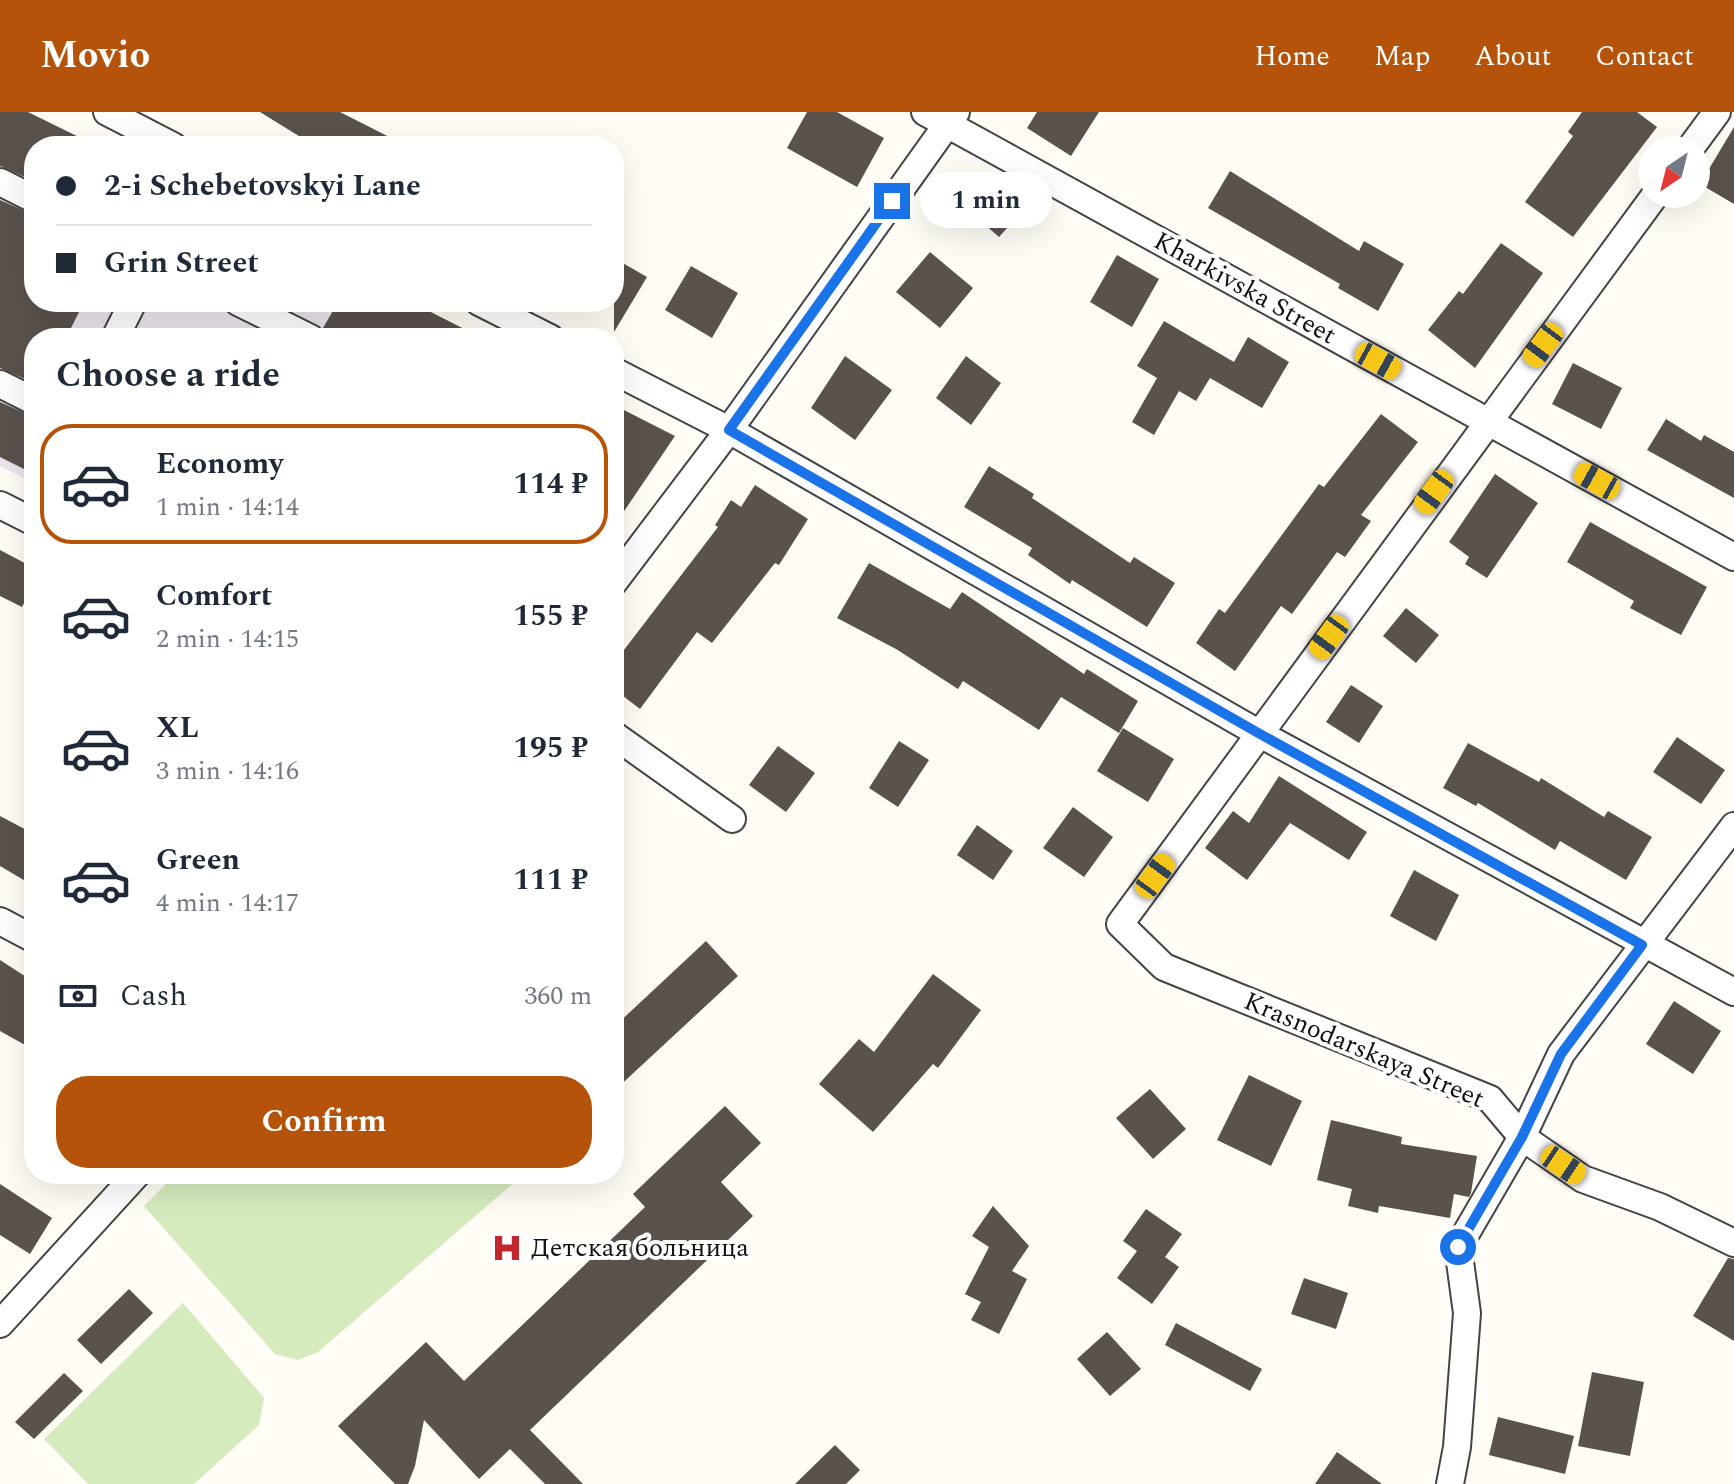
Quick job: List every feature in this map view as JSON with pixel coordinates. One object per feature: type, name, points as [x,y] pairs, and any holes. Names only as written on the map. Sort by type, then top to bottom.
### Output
[{"type":"street","points":[[107,112],[154,136]]},
{"type":"street","points":[[1699,136],[1717,112]]},
{"type":"street","points":[[624,569],[729,430],[942,116]]},
{"type":"street","name":"Kharkivska Street","points":[[942,116],[1734,557]]},
{"type":"street","points":[[0,182],[24,194]]},
{"type":"street","points":[[1260,734],[1487,420],[1646,208]]},
{"type":"street","points":[[258,312],[290,328]]},
{"type":"street","points":[[499,312],[530,328]]},
{"type":"street","points":[[624,376],[729,430],[1260,734],[1642,945],[1734,992]]},
{"type":"street","points":[[0,384],[24,396]]},
{"type":"street","points":[[0,505],[24,517]]},
{"type":"street","name":"Krasnodarskaya Street","points":[[1260,734],[1120,924],[1164,967],[1490,1099],[1522,1137],[1583,1179],[1660,1207],[1734,1243]]},
{"type":"street","points":[[624,742],[732,819]]},
{"type":"street","points":[[1450,1484],[1457,1447],[1467,1313],[1458,1247],[1522,1137],[1561,1054],[1734,826]]},
{"type":"street","points":[[0,921],[24,934]]},
{"type":"street","points":[[0,1323],[128,1184]]},
{"type":"shaded area","points":[[0,112],[24,136],[24,312],[431,312],[462,328],[24,328],[24,478],[0,466]]},
{"type":"green space","points":[[166,1184],[512,1184],[318,1352],[298,1360],[275,1354],[144,1206]]},
{"type":"green space","points":[[183,1303],[264,1398],[259,1425],[194,1484],[88,1484],[44,1439]]},
{"type":"building","points":[[0,112],[28,112],[77,136],[24,136],[24,177],[0,166]]},
{"type":"building","points":[[260,112],[340,112],[387,136],[299,136]]},
{"type":"building","points":[[807,112],[837,112],[884,138],[857,187],[787,148]]},
{"type":"building","points":[[1037,112],[1099,112],[1071,156],[1027,128]]},
{"type":"building","points":[[1582,112],[1637,112],[1657,127],[1650,136],[1638,136],[1638,152],[1573,237],[1525,202],[1573,136],[1568,132]]},
{"type":"building","points":[[1734,127],[1734,204],[1710,190],[1710,167]]},
{"type":"building","points":[[1230,171],[1359,251],[1364,241],[1404,264],[1378,311],[1338,288],[1340,284],[1208,208]]},
{"type":"building","points":[[991,182],[1023,210],[999,237],[967,209]]},
{"type":"building","points":[[0,200],[24,211],[24,312],[79,312],[71,328],[24,328],[24,379],[0,368]]},
{"type":"building","points":[[1501,243],[1543,273],[1475,368],[1428,330],[1459,291],[1463,294]]},
{"type":"building","points":[[930,252],[973,288],[940,328],[896,292]]},
{"type":"building","points":[[1117,255],[1159,279],[1132,327],[1090,302]]},
{"type":"building","points":[[624,264],[647,277],[614,328],[614,312],[624,312]]},
{"type":"building","points":[[691,266],[738,293],[712,338],[665,310]]},
{"type":"building","points":[[332,312],[431,312],[462,328],[323,328]]},
{"type":"building","points":[[1164,321],[1234,362],[1248,337],[1289,362],[1262,408],[1210,378],[1196,401],[1179,391],[1154,435],[1132,422],[1157,378],[1137,366]]},
{"type":"building","points":[[845,356],[892,390],[855,440],[811,408]]},
{"type":"building","points":[[966,356],[1001,383],[971,425],[936,398]]},
{"type":"building","points":[[1573,363],[1622,388],[1601,429],[1552,404]]},
{"type":"building","points":[[0,402],[24,413],[24,469],[0,457]]},
{"type":"building","points":[[624,410],[675,436],[624,511]]},
{"type":"building","points":[[1381,414],[1418,442],[1361,515],[1371,521],[1345,557],[1337,552],[1292,614],[1281,606],[1235,671],[1196,643],[1219,609],[1225,613],[1319,484],[1324,487]]},
{"type":"building","points":[[1666,419],[1701,441],[1704,435],[1734,452],[1734,498],[1647,450]]},
{"type":"building","points":[[989,466],[1034,494],[1032,498],[1130,563],[1134,557],[1175,583],[1147,627],[1072,580],[1070,584],[1028,555],[1032,548],[964,507]]},
{"type":"building","points":[[1495,474],[1538,503],[1487,578],[1465,564],[1469,557],[1449,542]]},
{"type":"building","points":[[755,485],[808,519],[779,565],[775,563],[712,643],[697,632],[640,709],[624,697],[624,650],[718,527],[715,525],[731,500],[741,507]]},
{"type":"building","points":[[1590,522],[1707,587],[1681,635],[1630,608],[1634,601],[1567,562]]},
{"type":"building","points":[[0,550],[24,563],[24,603],[22,607],[0,596]]},
{"type":"building","points":[[869,563],[950,609],[962,592],[1084,674],[1087,669],[1138,701],[1119,733],[1061,697],[1039,730],[963,681],[958,689],[896,649],[837,618]]},
{"type":"building","points":[[1406,608],[1439,635],[1416,663],[1383,636]]},
{"type":"building","points":[[1351,685],[1383,706],[1359,743],[1326,722]]},
{"type":"building","points":[[1123,728],[1174,759],[1148,802],[1097,771]]},
{"type":"building","points":[[1677,737],[1725,770],[1701,804],[1653,772]]},
{"type":"building","points":[[899,741],[929,760],[898,807],[869,788]]},
{"type":"building","points":[[1468,743],[1539,782],[1541,778],[1604,817],[1608,811],[1652,837],[1626,880],[1560,841],[1555,850],[1478,803],[1476,806],[1443,788]]},
{"type":"building","points":[[778,746],[815,773],[786,812],[749,785]]},
{"type":"building","points":[[1279,776],[1367,832],[1349,860],[1290,823],[1247,880],[1205,848],[1233,811],[1249,823]]},
{"type":"building","points":[[1073,807],[1113,837],[1084,877],[1043,848]]},
{"type":"building","points":[[0,816],[24,829],[24,880],[0,866]]},
{"type":"building","points":[[977,825],[1013,851],[993,880],[957,855]]},
{"type":"building","points":[[1414,870],[1459,895],[1436,941],[1390,916]]},
{"type":"building","points":[[706,941],[738,976],[624,1082],[624,1018]]},
{"type":"building","points":[[0,960],[24,976],[24,1044],[0,1031]]},
{"type":"building","points":[[933,974],[981,1010],[938,1068],[933,1064],[873,1132],[819,1084],[859,1039],[874,1052]]},
{"type":"building","points":[[1674,1001],[1721,1031],[1693,1074],[1646,1044]]},
{"type":"building","points":[[1249,1075],[1302,1101],[1271,1166],[1217,1140]]},
{"type":"building","points":[[1150,1089],[1186,1129],[1153,1159],[1116,1118]]},
{"type":"building","points":[[725,1106],[761,1143],[721,1182],[753,1216],[530,1430],[583,1484],[545,1484],[510,1449],[479,1479],[424,1420],[415,1466],[408,1484],[395,1484],[338,1426],[426,1342],[464,1381],[645,1207],[633,1194]]},
{"type":"building","points":[[1331,1120],[1402,1137],[1401,1144],[1477,1156],[1469,1197],[1454,1194],[1450,1218],[1379,1206],[1378,1213],[1348,1206],[1352,1189],[1317,1180]]},
{"type":"building","points":[[0,1184],[52,1218],[30,1254],[0,1235]]},
{"type":"building","points":[[993,1206],[1029,1246],[1012,1271],[1027,1279],[999,1334],[971,1320],[981,1302],[965,1294],[989,1247],[972,1236]]},
{"type":"building","points":[[1146,1209],[1182,1234],[1165,1257],[1179,1267],[1152,1304],[1117,1278],[1137,1251],[1123,1241]]},
{"type":"building","points":[[1728,1258],[1734,1259],[1734,1341],[1693,1316]]},
{"type":"building","points":[[1304,1278],[1348,1293],[1336,1329],[1291,1314]]},
{"type":"building","points":[[129,1289],[153,1313],[101,1364],[77,1340]]},
{"type":"building","points":[[1176,1323],[1262,1369],[1250,1391],[1165,1345]]},
{"type":"building","points":[[1107,1332],[1141,1369],[1110,1396],[1077,1359]]},
{"type":"building","points":[[1592,1372],[1644,1382],[1630,1456],[1578,1446]]},
{"type":"building","points":[[64,1373],[83,1391],[34,1439],[15,1422]]},
{"type":"building","points":[[1498,1417],[1574,1436],[1565,1474],[1489,1455]]},
{"type":"building","points":[[835,1445],[860,1470],[846,1484],[795,1484]]},
{"type":"building","points":[[1337,1452],[1382,1484],[1315,1484]]},
{"type":"place","name":"Детская больница","points":[[507,1248]]},
{"type":"route","points":[[892,201],[729,430],[1260,734],[1642,945],[1561,1054],[1522,1137],[1458,1247]]}]
